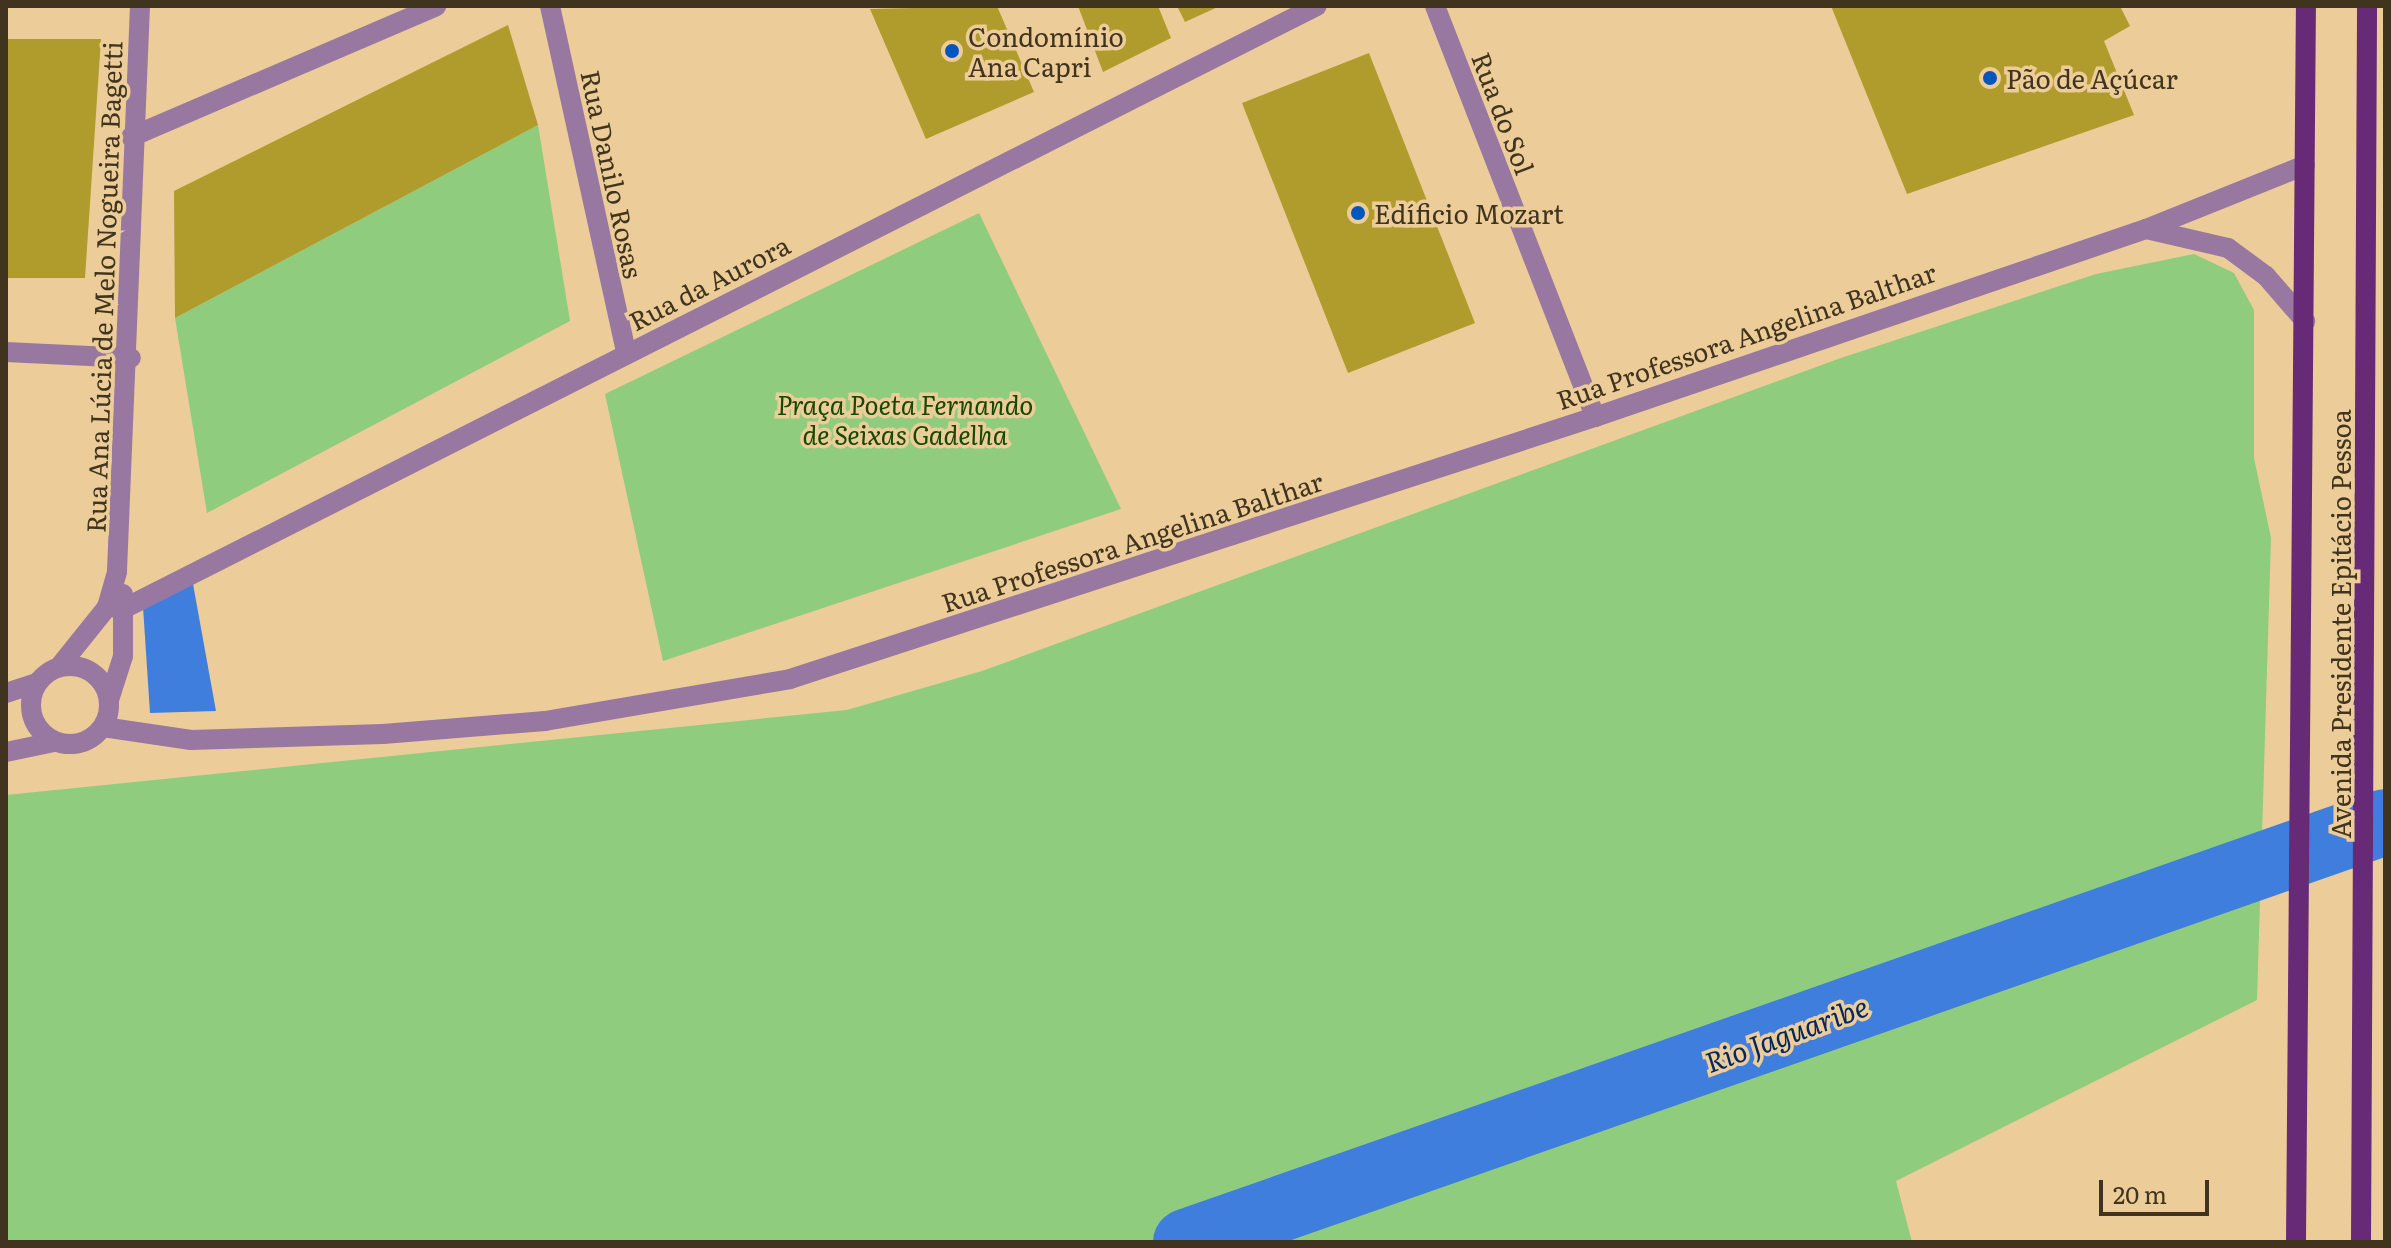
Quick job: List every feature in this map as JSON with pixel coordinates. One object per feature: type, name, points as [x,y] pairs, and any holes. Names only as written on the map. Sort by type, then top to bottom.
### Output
[{"type":"main road","name":"Avenida Presidente Epitácio Pessoa","points":[[2296,1242],[2297,700],[2305,321],[2306,6]]},
{"type":"main road","name":"Avenida Presidente Epitácio Pessoa","points":[[2361,1242],[2360,1036],[2368,702],[2367,6]]},
{"type":"street","name":"Rua Ana Lúcia de Melo Nogueira Bagetti","points":[[109,700],[123,656],[116,607],[131,358],[131,137],[140,6]]},
{"type":"street","points":[[131,137],[436,6]]},
{"type":"street","name":"Rua Danilo Rosas","points":[[550,6],[626,353]]},
{"type":"street","name":"Rua da Aurora","points":[[116,607],[1317,6]]},
{"type":"street","name":"Rua do Sol","points":[[1435,6],[1595,417]]},
{"type":"street","name":"Rua Professora Angelina Balthar","points":[[103,727],[191,740],[383,734],[545,721],[790,679],[1595,417],[2146,229],[2305,165]]},
{"type":"street","points":[[2146,229],[2228,248],[2266,276],[2305,321]]},
{"type":"street","points":[[6,352],[131,358]]},
{"type":"street","name":"Rua Ana Lúcia de Melo Nogueira Bagetti","points":[[59,667],[116,607]]},
{"type":"street","points":[[6,693],[37,683],[59,667],[97,676],[109,700],[103,727],[82,743],[54,742],[6,752]]},
{"type":"street","points":[[37,683],[34,723],[54,742]]},
{"type":"green space","points":[[538,125],[570,321],[207,513],[175,318]]},
{"type":"green space","name":"Praça Poeta Fernando de Seixas Gadelha","points":[[979,213],[1121,509],[663,661],[605,394]]},
{"type":"green space","points":[[2194,254],[2234,273],[2254,310],[2254,458],[2271,538],[2257,1000],[1896,1181],[1912,1242],[6,1242],[6,795],[847,710],[982,671],[1841,358],[2096,274]]},
{"type":"water","points":[[193,584],[216,711],[150,713],[143,607]]},
{"type":"building","name":"Condomínio Ana Capri","points":[[997,6],[1034,92],[926,139],[870,9]]},
{"type":"building","points":[[1078,6],[1158,6],[1171,38],[1103,72]]},
{"type":"building","points":[[1177,6],[1220,6],[1185,22]]},
{"type":"building","name":"Pão de Açúcar","points":[[1831,6],[2120,6],[2130,26],[2104,41],[2134,115],[1907,194]]},
{"type":"building","points":[[508,25],[538,125],[175,318],[174,191]]},
{"type":"building","points":[[6,39],[101,39],[85,278],[6,278]]},
{"type":"building","name":"Edíficio Mozart","points":[[1369,53],[1475,323],[1348,373],[1242,103]]},
{"type":"waterway","name":"Rio Jaguaribe","points":[[1186,1242],[2385,822]]},
{"type":"place","name":"Condomínio Ana Capri","points":[[952,51]]},
{"type":"place","name":"Pão de Açúcar","points":[[1990,78]]},
{"type":"place","name":"Edíficio Mozart","points":[[1358,213]]}]
